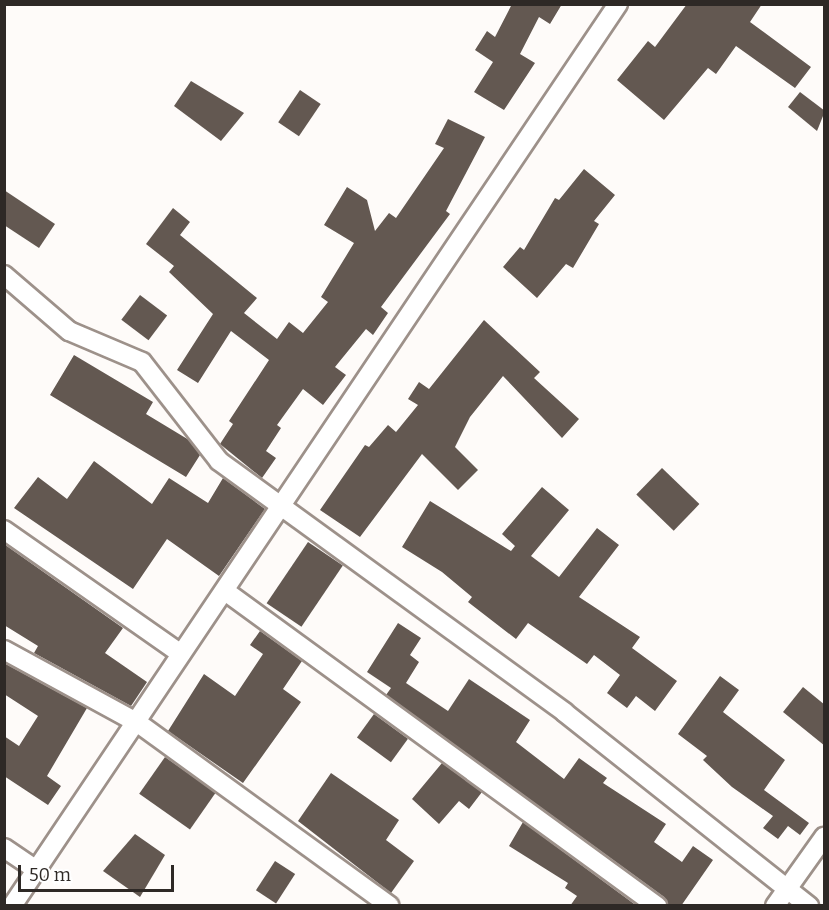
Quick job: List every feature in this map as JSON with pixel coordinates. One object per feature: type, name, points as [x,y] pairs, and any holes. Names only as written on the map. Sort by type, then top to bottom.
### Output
[{"type":"street","points":[[12,906],[138,723],[181,654],[284,508],[618,4]]},
{"type":"street","points":[[4,275],[69,331],[142,362],[219,461],[564,712],[809,906]]},
{"type":"street","points":[[4,530],[181,654]]},
{"type":"street","points":[[225,591],[657,906]]},
{"type":"street","points":[[4,650],[138,723],[390,906]]},
{"type":"street","points":[[775,906],[825,837]]},
{"type":"street","points":[[4,848],[37,870]]},
{"type":"building","points":[[512,4],[562,4],[550,24],[539,17],[520,54],[535,63],[504,110],[474,92],[493,62],[475,50],[487,31],[495,37]]},
{"type":"building","points":[[687,4],[762,4],[750,22],[811,67],[795,88],[736,46],[716,74],[708,68],[664,120],[617,80],[648,41],[655,47]]},
{"type":"building","points":[[191,81],[244,113],[221,141],[174,106]]},
{"type":"building","points":[[300,90],[321,104],[299,136],[278,122]]},
{"type":"building","points":[[800,92],[825,111],[817,131],[788,107]]},
{"type":"building","points":[[448,119],[485,137],[446,211],[450,214],[381,307],[388,313],[373,335],[366,329],[335,367],[346,375],[323,405],[303,389],[277,425],[281,428],[266,451],[276,458],[262,478],[220,444],[233,424],[229,421],[269,360],[231,331],[198,383],[177,370],[213,314],[169,272],[174,266],[146,244],[173,208],[190,222],[180,235],[257,298],[244,313],[277,339],[289,322],[303,333],[328,302],[321,297],[354,243],[324,225],[347,187],[367,200],[375,231],[389,213],[396,218],[444,148],[435,144]]},
{"type":"building","points":[[584,169],[615,195],[594,221],[599,224],[573,268],[566,264],[537,298],[503,267],[520,247],[524,250],[555,198],[559,200]]},
{"type":"building","points":[[4,190],[55,224],[39,248],[4,225]]},
{"type":"building","points":[[140,295],[167,315],[148,340],[121,320]]},
{"type":"building","points":[[484,320],[540,372],[534,378],[579,419],[562,438],[503,376],[470,417],[455,447],[478,470],[458,490],[422,454],[360,537],[320,510],[365,445],[369,447],[388,425],[396,432],[418,405],[408,399],[419,382],[429,389]]},
{"type":"building","points":[[74,355],[153,402],[146,414],[189,440],[200,455],[186,477],[50,395]]},
{"type":"building","points":[[94,461],[152,504],[169,478],[208,503],[223,478],[265,509],[219,576],[167,539],[133,589],[14,508],[38,477],[67,499]]},
{"type":"building","points":[[662,468],[699,504],[674,531],[636,495]]},
{"type":"building","points":[[542,487],[569,510],[531,556],[559,577],[597,528],[619,545],[579,597],[640,637],[632,648],[677,681],[655,711],[636,696],[627,708],[607,693],[620,675],[594,655],[587,664],[528,623],[516,639],[468,602],[472,597],[442,572],[402,547],[430,501],[511,551],[515,546],[502,534]]},
{"type":"building","points":[[308,542],[343,565],[301,627],[267,603]]},
{"type":"building","points":[[4,544],[123,628],[105,653],[147,682],[131,706],[34,653],[38,646],[4,625]]},
{"type":"building","points":[[398,623],[421,638],[410,655],[419,662],[406,683],[448,711],[469,679],[530,720],[516,742],[564,779],[579,758],[607,778],[603,783],[666,824],[654,842],[682,862],[693,846],[713,860],[681,906],[668,906],[664,897],[386,695],[391,688],[367,672]]},
{"type":"building","points":[[260,631],[302,661],[283,689],[301,702],[243,783],[168,731],[204,674],[235,696],[263,654],[250,645]]},
{"type":"building","points":[[4,663],[87,708],[47,776],[61,786],[48,805],[4,776],[4,736],[19,746],[38,716],[4,694]]},
{"type":"building","points":[[720,676],[739,690],[723,712],[785,760],[764,790],[809,823],[800,835],[788,826],[778,839],[763,828],[773,816],[732,787],[703,760],[707,756],[678,734]]},
{"type":"building","points":[[803,687],[825,705],[825,746],[783,712]]},
{"type":"building","points":[[374,714],[408,739],[391,762],[357,737]]},
{"type":"building","points":[[165,757],[216,793],[190,829],[139,794]]},
{"type":"building","points":[[442,763],[482,792],[469,809],[459,801],[439,824],[412,799]]},
{"type":"building","points":[[331,773],[399,820],[386,840],[414,861],[391,893],[298,821]]},
{"type":"building","points":[[523,822],[637,906],[570,906],[577,896],[565,888],[568,883],[509,846]]},
{"type":"building","points":[[135,834],[165,855],[140,897],[103,871]]},
{"type":"building","points":[[275,861],[295,874],[276,903],[256,890]]}]
